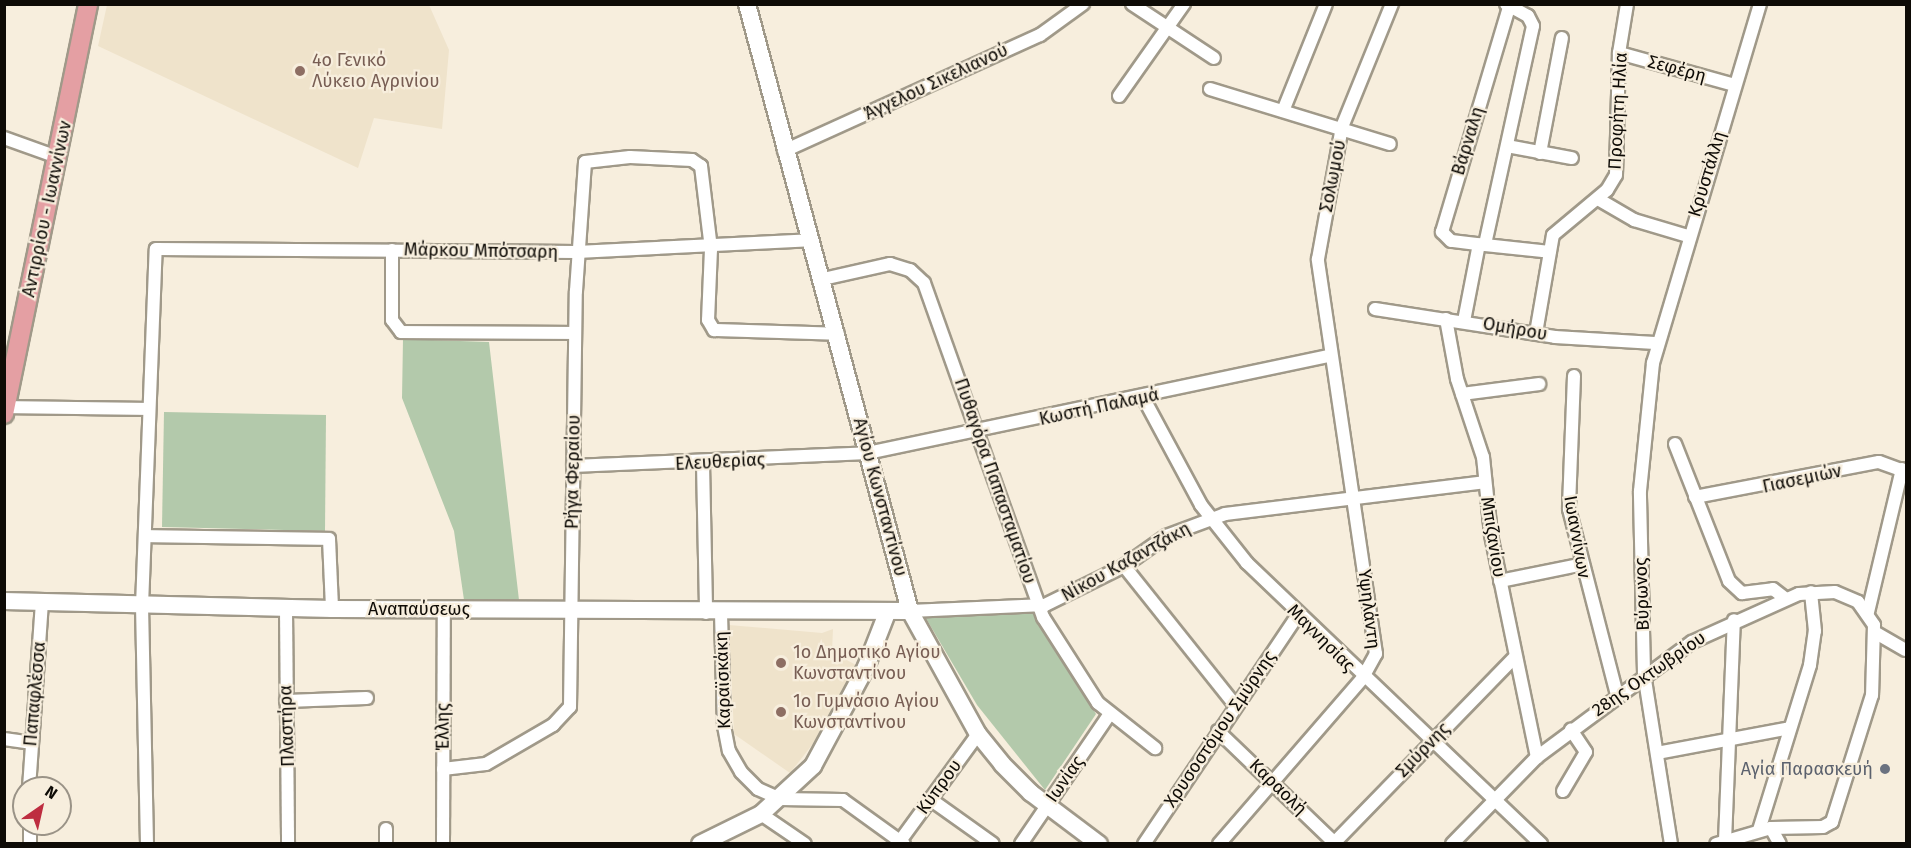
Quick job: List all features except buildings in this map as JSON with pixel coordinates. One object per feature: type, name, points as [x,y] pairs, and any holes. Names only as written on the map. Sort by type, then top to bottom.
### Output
[{"type":"main road","name":"Αντιρρίου - Ιωαννίνων","points":[[5,411],[88,4]]},
{"type":"street","name":"Αγίου Κωνσταντίνου","points":[[747,4],[784,151],[823,279],[912,616],[978,734],[1012,776],[1046,805],[1099,843]]},
{"type":"street","name":"Άγγελου Σικελιανού","points":[[784,151],[1040,35],[1083,4]]},
{"type":"street","points":[[1132,4],[1214,58]]},
{"type":"street","points":[[1119,96],[1170,31],[1184,4]]},
{"type":"street","points":[[1283,111],[1326,4]]},
{"type":"street","name":"Σολωμού","points":[[1329,356],[1318,259],[1342,127],[1392,4]]},
{"type":"street","name":"Προφήτη Ηλία","points":[[1536,333],[1550,252],[1556,231],[1598,199],[1611,185],[1617,168],[1619,53],[1627,4]]},
{"type":"street","name":"Κρυστάλλη","points":[[1655,343],[1760,4]]},
{"type":"street","points":[[1464,321],[1507,146],[1533,22],[1509,5]]},
{"type":"street","name":"Βάρναλη","points":[[1482,244],[1451,241],[1442,232],[1509,5]]},
{"type":"street","points":[[1540,153],[1562,38]]},
{"type":"street","name":"Σεφέρη","points":[[1619,53],[1734,84]]},
{"type":"street","points":[[1210,89],[1342,127],[1390,144]]},
{"type":"street","points":[[4,138],[57,157]]},
{"type":"street","points":[[1507,146],[1572,158]]},
{"type":"street","name":"Ρήγα Φεραίου","points":[[443,770],[486,764],[567,714],[577,252],[582,170],[585,162],[601,156],[698,162],[704,170],[711,249],[708,320],[714,330],[838,334]]},
{"type":"street","points":[[1598,199],[1634,220],[1688,236]]},
{"type":"street","name":"Μάρκου Μπότσαρη","points":[[146,409],[153,252],[392,250],[577,252],[711,249],[810,240]]},
{"type":"street","points":[[1482,244],[1550,252]]},
{"type":"street","points":[[392,250],[392,320],[401,332],[576,333]]},
{"type":"street","name":"Πυθαγόρα Παπασταματίου","points":[[823,279],[886,264],[916,274],[937,308],[1038,607],[1109,715],[1155,748]]},
{"type":"street","name":"Ομήρου","points":[[1375,309],[1536,333],[1655,343]]},
{"type":"street","name":"Μπιζανίου","points":[[1446,319],[1462,394],[1483,457],[1484,482],[1500,581],[1514,658],[1537,757]]},
{"type":"street","name":"Βύρωνος","points":[[1655,343],[1641,479],[1644,673],[1671,843]]},
{"type":"street","name":"Κωστή Παλαμά","points":[[868,453],[1144,399],[1329,356]]},
{"type":"street","name":"Υψηλάντη","points":[[1219,843],[1271,780],[1362,679],[1376,646],[1329,356]]},
{"type":"street","name":"Ιωαννίνων","points":[[1574,376],[1568,491],[1580,565],[1617,695]]},
{"type":"street","points":[[1462,394],[1539,384]]},
{"type":"street","name":"Μαγνησίας","points":[[1144,399],[1211,519],[1298,616],[1362,679],[1541,843]]},
{"type":"street","points":[[5,411],[146,409],[142,606],[147,843]]},
{"type":"street","points":[[1675,444],[1732,585],[1745,593],[1773,589],[1786,599]]},
{"type":"street","name":"Ελευθερίας","points":[[573,466],[703,464],[868,453]]},
{"type":"street","name":"Γιασεμιών","points":[[1695,497],[1880,462],[1904,471]]},
{"type":"street","name":"Καραϊσκάκη","points":[[703,464],[713,613],[727,746],[748,780],[780,799]]},
{"type":"street","points":[[1734,620],[1732,736],[1720,842],[1765,829],[1829,825],[1869,711],[1875,633],[1868,612],[1904,471]]},
{"type":"street","name":"Νίκου Καζαντζάκη","points":[[912,616],[1038,607],[1124,566],[1166,536],[1211,519],[1484,482]]},
{"type":"street","points":[[145,536],[329,539],[332,609]]},
{"type":"street","points":[[1500,581],[1580,565]]},
{"type":"street","points":[[1124,566],[1235,705]]},
{"type":"street","points":[[1765,829],[1815,640],[1811,592]]},
{"type":"street","name":"28ης Οκτωβρίου","points":[[1452,843],[1492,799],[1537,757],[1571,730],[1644,673],[1734,620],[1786,599],[1811,592],[1843,595],[1868,612]]},
{"type":"street","name":"Αναπαύσεως","points":[[4,601],[286,609],[569,610],[912,616]]},
{"type":"street","name":"Παπαφλέσσα","points":[[30,776],[42,601]]},
{"type":"street","name":"Πλαστήρα","points":[[286,609],[288,843]]},
{"type":"street","name":"Έλλης","points":[[443,843],[444,610]]},
{"type":"street","name":"Χρυσοστόμου Σμύρνης","points":[[1144,843],[1235,705],[1298,616]]},
{"type":"street","points":[[708,842],[761,814],[780,799],[830,740],[885,617]]},
{"type":"street","points":[[1875,633],[1906,650]]},
{"type":"street","name":"Σμύρνης","points":[[1335,843],[1431,741],[1514,658]]},
{"type":"street","points":[[286,701],[367,698]]},
{"type":"street","name":"Ιωνίας","points":[[1021,843],[1109,715]]},
{"type":"street","points":[[1657,753],[1732,736],[1790,728]]},
{"type":"street","points":[[1563,791],[1586,752],[1571,730]]},
{"type":"street","name":"Καραολή","points":[[1218,731],[1335,843]]},
{"type":"street","name":"Κύπρου","points":[[902,842],[930,799],[978,734]]},
{"type":"street","points":[[4,739],[31,743]]},
{"type":"street","points":[[780,799],[839,799],[902,842]]},
{"type":"street","points":[[930,799],[993,843]]},
{"type":"street","points":[[761,814],[788,839],[806,843]]},
{"type":"street","points":[[386,829],[386,843]]},
{"type":"street","points":[[1765,829],[1780,843]]},
{"type":"shaded area","name":"4ο Γενικό Λύκειο Αγρινίου","points":[[107,5],[429,5],[449,50],[442,129],[374,118],[358,168],[98,46]]},
{"type":"shaded area","points":[[729,625],[822,633],[833,629],[832,652],[856,665],[823,731],[790,773],[734,734]]},
{"type":"green space","points":[[403,339],[489,342],[519,600],[464,600],[454,531],[402,398]]},
{"type":"green space","points":[[164,412],[326,415],[325,531],[162,527]]},
{"type":"green space","points":[[1034,613],[1096,714],[1045,790],[977,705],[924,615]]},
{"type":"place","name":"4ο Γενικό Λύκειο Αγρινίου","points":[[300,71]]},
{"type":"place","name":"1ο Δημοτικό Αγίου Κωνσταντίνου","points":[[781,663]]},
{"type":"place","name":"1ο Γυμνάσιο Αγίου Κωνσταντίνου","points":[[781,712]]},
{"type":"place","name":"Αγία Παρασκευή","points":[[1885,769]]}]
